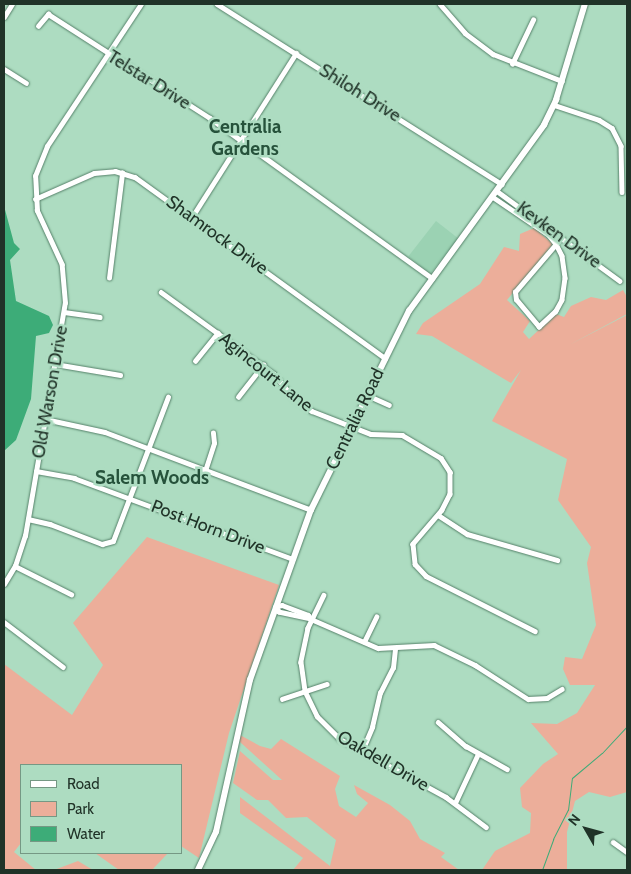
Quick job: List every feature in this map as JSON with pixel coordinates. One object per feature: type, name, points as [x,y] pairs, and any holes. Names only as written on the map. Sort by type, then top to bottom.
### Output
[{"type":"main road","name":"Centralia Road","points":[[198,870],[216,832],[247,690],[311,510],[409,311],[538,135],[554,105],[585,4]]},
{"type":"street","points":[[4,17],[12,4]]},
{"type":"street","points":[[35,199],[35,176],[43,153],[140,4]]},
{"type":"street","name":"Shiloh Drive","points":[[217,4],[502,184]]},
{"type":"street","points":[[440,4],[476,42],[512,64],[562,81]]},
{"type":"street","name":"Telstar Drive","points":[[38,26],[48,14],[242,139],[432,278]]},
{"type":"street","points":[[512,64],[533,20]]},
{"type":"street","points":[[192,217],[296,53]]},
{"type":"street","points":[[4,69],[26,83]]},
{"type":"street","points":[[554,105],[599,120],[612,128],[620,146],[622,192]]},
{"type":"street","points":[[109,278],[122,172]]},
{"type":"street","name":"Shamrock Drive","points":[[35,199],[94,173],[122,172],[142,180],[385,358]]},
{"type":"street","name":"Kevken Drive","points":[[497,191],[620,281]]},
{"type":"street","points":[[493,197],[544,232],[556,244],[563,261],[564,293],[556,311],[539,327],[523,309],[515,294],[556,244]]},
{"type":"street","name":"Old Warson Drive","points":[[4,584],[15,566],[28,519],[64,312],[61,260],[35,199]]},
{"type":"street","name":"Agincourt Lane","points":[[160,292],[263,366],[306,408],[371,434],[402,435],[441,458],[450,472],[451,483],[447,502],[413,544],[412,555],[417,568],[426,576],[535,631]]},
{"type":"street","points":[[64,312],[100,317]]},
{"type":"street","points":[[195,361],[218,333]]},
{"type":"street","points":[[55,364],[120,375]]},
{"type":"street","points":[[238,397],[263,366]]},
{"type":"street","points":[[367,395],[389,405]]},
{"type":"street","points":[[28,519],[50,524],[102,544],[110,543],[131,498],[168,397]]},
{"type":"street","points":[[45,420],[92,428],[311,510]]},
{"type":"street","points":[[204,471],[214,443],[213,433]]},
{"type":"street","name":"Post Horn Drive","points":[[36,471],[74,478],[293,559]]},
{"type":"street","points":[[438,514],[466,534],[557,560]]},
{"type":"street","points":[[15,566],[71,594]]},
{"type":"street","name":"Oakdell Drive","points":[[324,595],[311,620],[301,655],[305,692],[327,728],[362,751],[456,803],[486,827]]},
{"type":"street","points":[[275,607],[279,612],[311,620],[378,648],[395,649],[434,644],[475,665],[528,699],[547,698],[562,689]]},
{"type":"street","points":[[364,642],[376,617]]},
{"type":"street","points":[[4,622],[63,667]]},
{"type":"street","points":[[362,751],[372,727],[380,693],[393,668],[395,649]]},
{"type":"street","points":[[282,699],[327,684]]},
{"type":"street","points":[[438,722],[478,754],[507,769]]},
{"type":"street","points":[[456,803],[478,754]]},
{"type":"street","points":[[613,842],[627,852]]},
{"type":"shaded area","points":[[436,221],[458,238],[430,274],[408,256]]},
{"type":"green space","points":[[534,228],[553,244],[507,300],[530,321],[523,332],[529,339],[556,314],[564,317],[571,306],[591,297],[606,300],[623,290],[627,297],[627,314],[569,345],[627,315],[627,792],[610,797],[589,792],[575,801],[567,832],[567,870],[482,870],[495,851],[530,833],[531,813],[522,807],[520,788],[543,764],[558,754],[531,723],[557,724],[577,713],[595,685],[570,685],[563,669],[565,657],[582,659],[596,625],[587,563],[591,547],[558,500],[567,459],[492,421],[521,370],[511,383],[432,336],[416,334],[423,323],[480,284],[504,247],[519,251],[520,234]]},
{"type":"green space","points":[[147,537],[279,585],[229,733],[199,858],[182,847],[182,764],[20,764],[20,844],[14,852],[36,870],[4,870],[4,664],[72,715],[103,665],[73,623]]},
{"type":"green space","points":[[240,735],[260,746],[271,749],[281,739],[340,776],[335,789],[339,806],[356,817],[368,803],[357,794],[354,785],[390,805],[410,821],[420,839],[445,853],[441,857],[459,870],[293,870],[303,858],[240,813],[240,797],[330,866],[336,840],[307,817],[286,818],[268,800],[257,800],[233,783],[240,751],[273,780],[282,780],[240,742]]},
{"type":"green space","points":[[96,854],[167,854],[152,870],[119,870]]},
{"type":"green space","points":[[78,861],[93,870],[54,870]]},
{"type":"water","points":[[4,206],[14,243],[20,249],[10,260],[16,301],[49,316],[53,325],[49,333],[36,336],[31,399],[16,440],[4,451]]},
{"type":"waterway","points":[[542,870],[553,839],[568,810],[572,778],[602,753],[627,726]]},
{"type":"district","name":"Centralia Gardens","points":[[245,138]]},
{"type":"district","name":"Salem Woods","points":[[152,478]]}]
